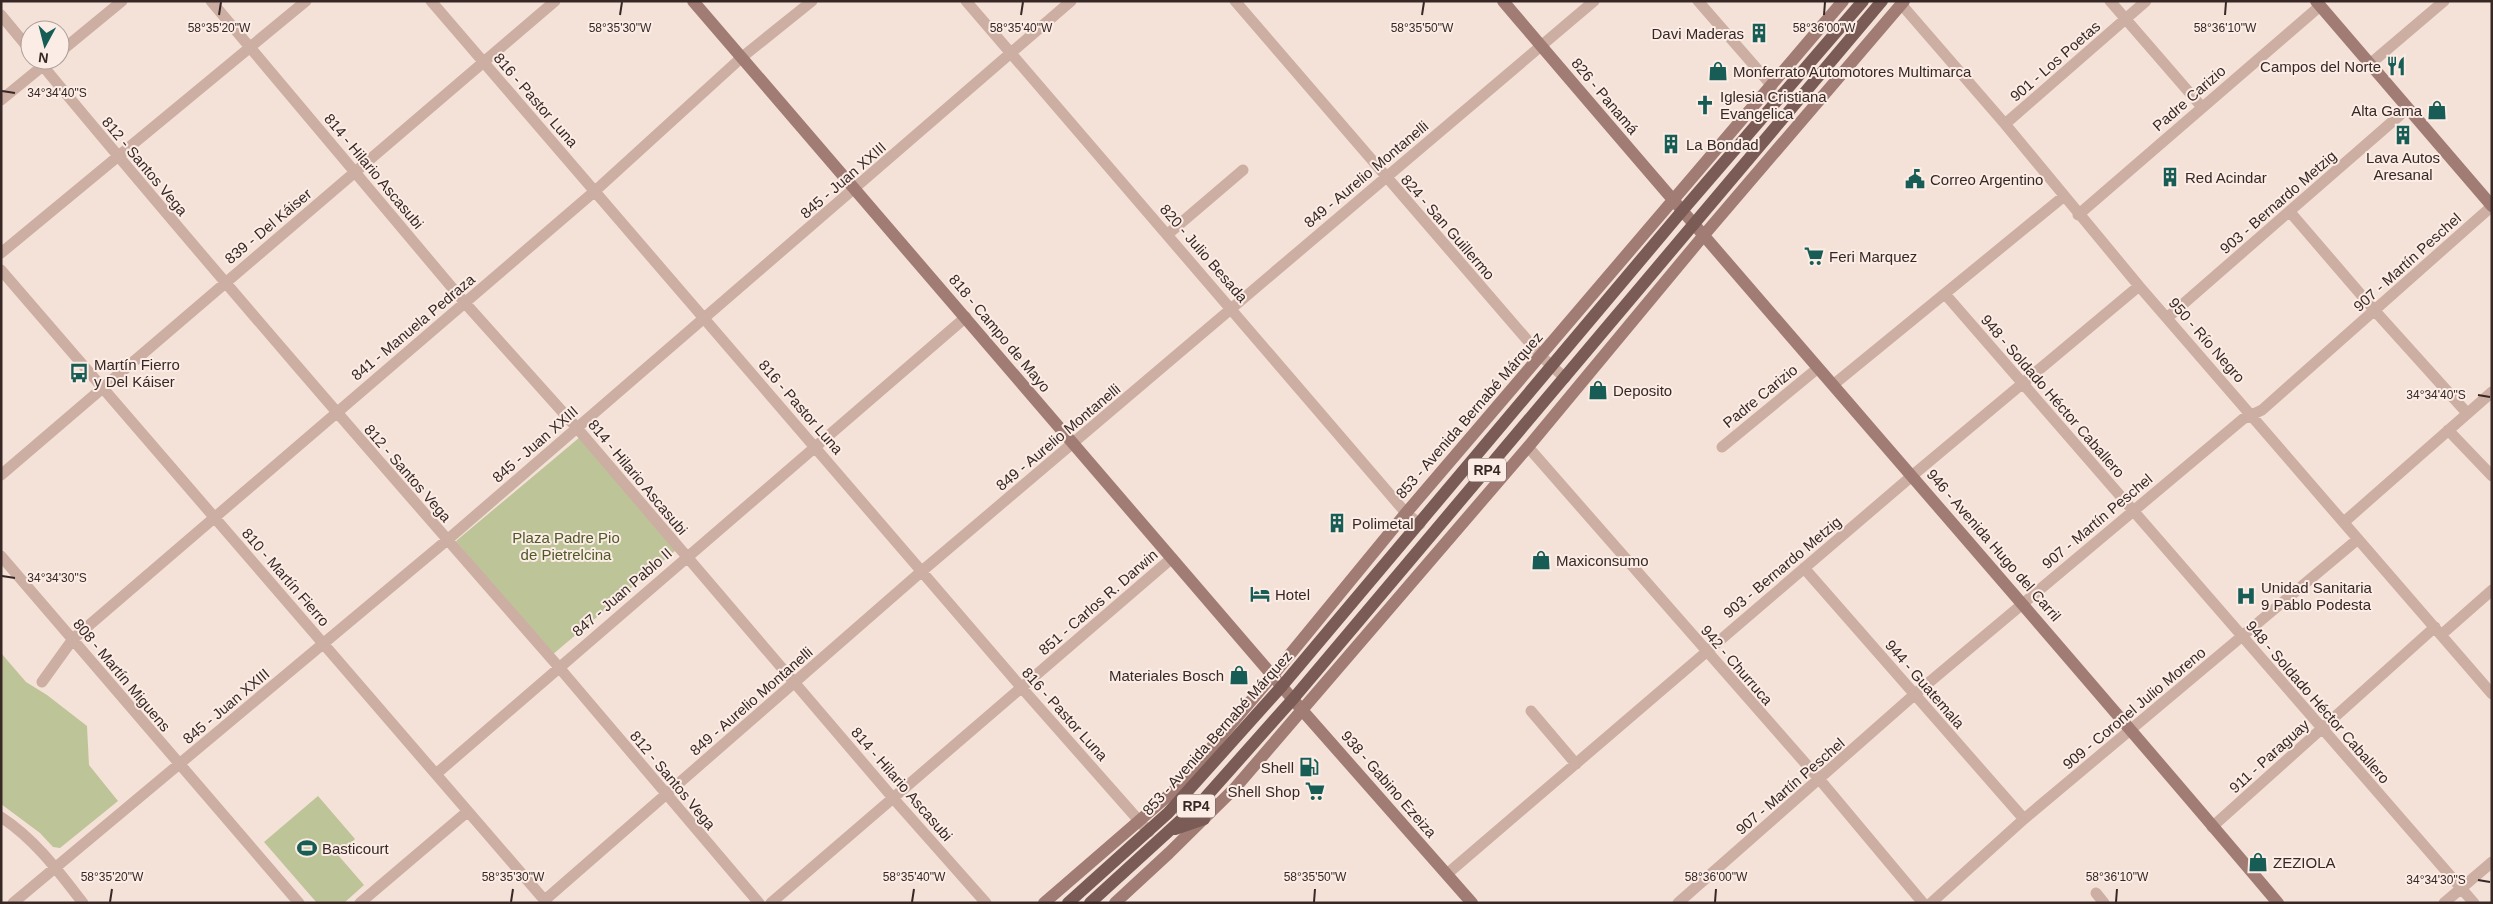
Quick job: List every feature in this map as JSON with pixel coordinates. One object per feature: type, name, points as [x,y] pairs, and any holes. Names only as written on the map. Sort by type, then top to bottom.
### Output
[{"type":"main road","name":"853 - Avenida Bernabé Márquez","points":[[1068,903],[1149,832],[1189,791],[1282,686],[1682,211],[1863,1]]},
{"type":"main road","name":"853 - Avenida Bernabé Márquez","points":[[1090,903],[1204,799],[1293,699],[1882,1]]},
{"type":"main road","points":[[1173,829],[1204,819]]},
{"type":"street","points":[[70,44],[122,1]]},
{"type":"street","name":"814 - Hilario Ascasubi","points":[[211,1],[465,302],[577,428],[686,558],[986,903]]},
{"type":"street","points":[[1,253],[306,1]]},
{"type":"street","name":"816 - Pastor Luna","points":[[431,1],[1021,687],[1149,832]]},
{"type":"street","name":"839 - Del Káiser","points":[[1,475],[555,1]]},
{"type":"street","name":"818 - Campo de Mayo","points":[[693,1],[1282,686]]},
{"type":"street","name":"841 - Manuela Pedraza","points":[[42,682],[73,639],[214,516],[595,191],[742,58],[812,1]]},
{"type":"street","name":"820 - Julio Besada","points":[[966,1],[1232,308],[1406,513],[1420,524]]},
{"type":"street","name":"824 - San Guillermo","points":[[1235,1],[1541,356],[1565,378]]},
{"type":"street","name":"826 - Panamá","points":[[1503,1],[1682,211]]},
{"type":"street","name":"849 - Aurelio Montanelli","points":[[546,902],[922,571],[1594,1]]},
{"type":"street","points":[[1698,1],[1772,86]]},
{"type":"street","name":"853 - Avenida Bernabé Márquez","points":[[1044,903],[1177,788],[1274,675],[1406,513],[1843,1]]},
{"type":"street","points":[[2110,1],[2201,106]]},
{"type":"street","name":"901 - Los Poetas","points":[[2005,124],[2146,1]]},
{"type":"street","points":[[2370,64],[2444,1]]},
{"type":"street","name":"845 - Juan XXIII","points":[[13,903],[324,644],[705,320],[1012,54],[1066,3]]},
{"type":"street","points":[[1115,903],[1235,788],[1528,447],[1704,235],[1903,3]]},
{"type":"street","name":"950 - Río Negro","points":[[1903,3],[2005,124],[2078,215],[2492,694]]},
{"type":"street","points":[[2318,3],[2492,206]]},
{"type":"street","name":"Padre Carizio","points":[[2078,215],[2318,3]]},
{"type":"street","points":[[1,15],[20,38]]},
{"type":"street","points":[[1,100],[35,70]]},
{"type":"street","name":"812 - Santos Vega","points":[[50,70],[117,157],[446,541],[558,667],[759,903]]},
{"type":"street","name":"903 - Bernardo Metzig","points":[[2167,318],[2408,108]]},
{"type":"street","points":[[1168,234],[1243,170]]},
{"type":"street","points":[[1833,385],[2063,197]]},
{"type":"street","name":"907 - Martín Peschel","points":[[1686,900],[1914,695],[2022,602],[2243,419],[2262,410],[2492,206]]},
{"type":"street","name":"946 - Avenida Hugo del Carril","points":[[1682,211],[1913,475],[2278,903]]},
{"type":"street","points":[[2290,212],[2375,311],[2467,413]]},
{"type":"street","name":"810 - Martín Fierro","points":[[1,270],[104,387],[546,902]]},
{"type":"street","name":"903 - Bernardo Metzig","points":[[1447,874],[1913,475],[2139,286]]},
{"type":"street","name":"948 - Soldado Héctor Caballero","points":[[1945,294],[2474,903]]},
{"type":"street","name":"847 - Juan Pablo II","points":[[436,774],[966,317]]},
{"type":"street","name":"Padre Carizio","points":[[1722,447],[1818,368]]},
{"type":"street","points":[[2344,522],[2492,392]]},
{"type":"street","points":[[2448,430],[2492,476]]},
{"type":"street","name":"942 - Churruca","points":[[1528,447],[1820,780],[1923,903]]},
{"type":"street","name":"909 - Coronel Julio Moreno","points":[[1931,903],[2024,819],[2358,539]]},
{"type":"street","name":"808 - Martín Miguens","points":[[1,556],[299,903]]},
{"type":"street","name":"851 - Carlos R. Darwin","points":[[771,903],[1172,558]]},
{"type":"street","name":"944 - Guatemala","points":[[1804,568],[2024,819]]},
{"type":"street","name":"911 - Paraguay","points":[[2212,827],[2438,631],[2492,590]]},
{"type":"street","name":"938 - Gabino Ezeiza","points":[[1282,686],[1472,903]]},
{"type":"street","points":[[1531,711],[1576,764]]},
{"type":"street","points":[[360,903],[467,812]]},
{"type":"street","points":[[1,817],[17,829],[56,868],[83,903]]},
{"type":"street","points":[[2444,903],[2492,862]]},
{"type":"street","points":[[2096,893],[2104,903]]},
{"type":"green space","name":"Plaza Padre Pio de Pietrelcina","points":[[580,437],[676,550],[552,655],[456,541]]},
{"type":"green space","points":[[1,653],[26,682],[47,695],[87,726],[89,765],[118,801],[60,848],[53,847],[40,833],[1,804]]},
{"type":"green space","name":"Basticourt","points":[[318,796],[355,839],[338,855],[364,885],[344,903],[317,903],[264,842]]},
{"type":"place","name":"Davi Maderas","points":[[1759,33]]},
{"type":"place","name":"Campos del Norte","points":[[2396,66]]},
{"type":"place","name":"Monferrato Automotores Multimarca","points":[[1718,71]]},
{"type":"place","name":"Iglesia Cristiana Evangelica","points":[[1705,105]]},
{"type":"place","name":"Alta Gama","points":[[2437,110]]},
{"type":"place","name":"Lava Autos Aresanal","points":[[2403,135]]},
{"type":"place","name":"La Bondad","points":[[1671,144]]},
{"type":"place","name":"Red Acindar","points":[[2170,177]]},
{"type":"place","name":"Correo Argentino","points":[[1915,179]]},
{"type":"place","name":"Feri Marquez","points":[[1814,256]]},
{"type":"place","name":"Martín Fierro y Del Káiser","points":[[79,373]]},
{"type":"place","name":"Deposito","points":[[1598,390]]},
{"type":"place","name":"Polimetal","points":[[1337,523]]},
{"type":"place","name":"Maxiconsumo","points":[[1541,560]]},
{"type":"place","name":"Hotel","points":[[1260,594]]},
{"type":"place","name":"Unidad Sanitaria 9 Pablo Podesta","points":[[2246,596]]},
{"type":"place","name":"Materiales Bosch","points":[[1239,675]]},
{"type":"place","name":"Shell","points":[[1309,767]]},
{"type":"place","name":"Shell Shop","points":[[1315,791]]},
{"type":"place","name":"Basticourt","points":[[307,848]]},
{"type":"place","name":"ZEZIOLA","points":[[2258,862]]}]
